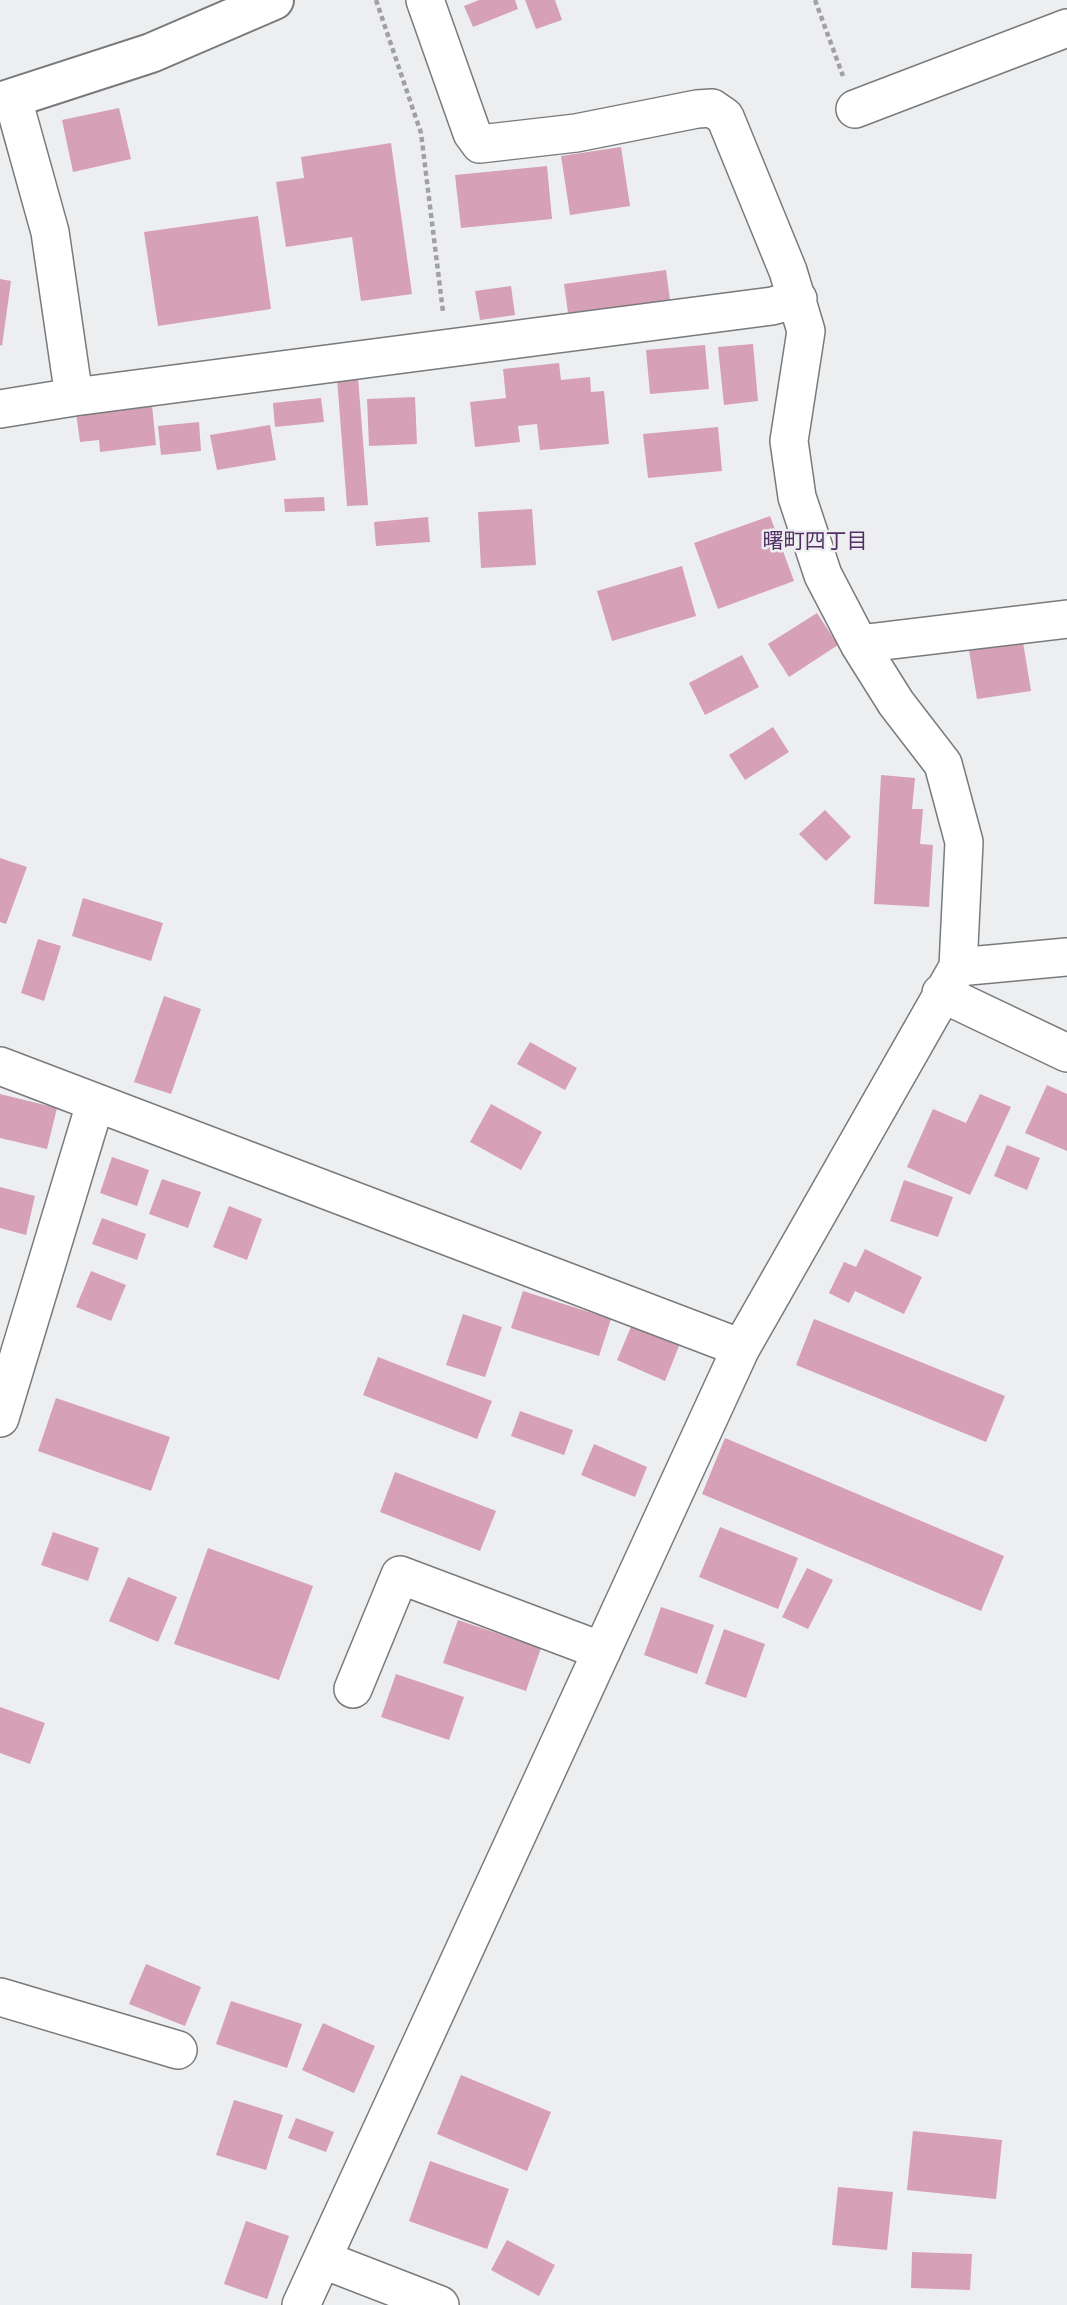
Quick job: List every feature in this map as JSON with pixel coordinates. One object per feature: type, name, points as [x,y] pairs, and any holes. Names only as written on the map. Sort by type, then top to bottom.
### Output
[{"type":"street","points":[[74,397],[50,232],[7,101],[151,53],[274,0]]},
{"type":"street","points":[[301,2305],[741,1348],[950,980],[964,842],[943,764],[896,703],[859,644],[823,575],[797,497],[789,441],[806,331],[798,299],[725,117],[712,108],[697,109],[576,134],[480,144],[472,133],[425,0]]},
{"type":"street","points":[[855,109],[1067,28]]},
{"type":"street","points":[[0,409],[74,397],[772,306],[798,299]]},
{"type":"street","points":[[859,644],[1067,619]]},
{"type":"street","points":[[950,980],[1067,957]]},
{"type":"street","points":[[950,980],[1067,1053]]},
{"type":"street","points":[[0,1066],[741,1348]]},
{"type":"street","points":[[0,1418],[95,1104]]},
{"type":"street","points":[[353,1689],[400,1576],[602,1651]]},
{"type":"street","points":[[0,1997],[178,2049]]},
{"type":"street","points":[[324,2260],[440,2305]]},
{"type":"path","points":[[376,0],[421,133],[447,348]]},
{"type":"path","points":[[815,0],[855,109]]},
{"type":"building","points":[[479,0],[515,0],[518,9],[473,27],[464,6]]},
{"type":"building","points":[[525,0],[555,0],[562,20],[536,29]]},
{"type":"building","points":[[119,108],[131,159],[73,172],[62,120]]},
{"type":"building","points":[[391,143],[412,294],[361,301],[352,237],[286,247],[276,182],[304,178],[301,157]]},
{"type":"building","points":[[621,147],[630,206],[570,215],[561,156]]},
{"type":"building","points":[[547,166],[552,219],[461,228],[455,175]]},
{"type":"building","points":[[258,216],[271,309],[158,326],[144,232]]},
{"type":"building","points":[[666,270],[670,300],[568,313],[564,284]]},
{"type":"building","points":[[0,279],[11,281],[2,346],[0,345]]},
{"type":"building","points":[[511,286],[515,315],[480,320],[475,291]]},
{"type":"building","points":[[753,344],[758,401],[724,405],[718,347]]},
{"type":"building","points":[[705,345],[709,389],[650,394],[646,350]]},
{"type":"building","points":[[559,363],[561,380],[590,377],[591,392],[604,391],[609,444],[540,450],[537,424],[518,426],[520,442],[475,447],[470,402],[506,398],[503,369]]},
{"type":"building","points":[[358,377],[368,505],[347,506],[337,379]]},
{"type":"building","points":[[415,397],[417,444],[369,446],[367,399]]},
{"type":"building","points":[[321,398],[324,422],[275,427],[273,403]]},
{"type":"building","points":[[152,405],[156,445],[100,452],[99,440],[80,442],[76,413]]},
{"type":"building","points":[[199,422],[201,451],[161,455],[158,426]]},
{"type":"building","points":[[270,425],[276,460],[217,470],[210,435]]},
{"type":"building","points":[[718,427],[722,471],[648,478],[643,434]]},
{"type":"building","points":[[324,497],[325,511],[285,512],[284,499]]},
{"type":"building","points":[[532,509],[536,565],[481,568],[478,512]]},
{"type":"building","points":[[770,516],[794,581],[718,609],[694,543]]},
{"type":"building","points":[[428,517],[430,542],[376,546],[374,522]]},
{"type":"building","points":[[682,566],[696,616],[612,641],[597,591]]},
{"type":"building","points":[[817,613],[838,645],[789,677],[768,644]]},
{"type":"building","points":[[1023,642],[1031,691],[977,699],[969,650]]},
{"type":"building","points":[[742,655],[759,687],[705,715],[689,683]]},
{"type":"building","points":[[773,727],[789,752],[745,780],[729,755]]},
{"type":"building","points":[[881,775],[915,778],[912,809],[923,809],[920,844],[933,845],[929,907],[874,904]]},
{"type":"building","points":[[825,810],[851,837],[826,861],[799,834]]},
{"type":"building","points":[[0,858],[27,867],[6,924],[0,922]]},
{"type":"building","points":[[83,898],[163,923],[151,961],[72,936]]},
{"type":"building","points":[[38,939],[61,946],[44,1001],[21,993]]},
{"type":"building","points":[[164,996],[201,1009],[171,1094],[134,1082]]},
{"type":"building","points":[[530,1042],[577,1068],[565,1090],[517,1064]]},
{"type":"building","points":[[1047,1085],[1067,1094],[1067,1151],[1025,1133]]},
{"type":"building","points":[[0,1094],[57,1108],[47,1149],[0,1138]]},
{"type":"building","points":[[980,1094],[1011,1107],[970,1195],[907,1167],[933,1109],[966,1123]]},
{"type":"building","points":[[491,1104],[542,1132],[521,1170],[470,1142]]},
{"type":"building","points":[[1007,1145],[1040,1158],[1027,1190],[994,1176]]},
{"type":"building","points":[[112,1157],[149,1170],[137,1206],[100,1193]]},
{"type":"building","points":[[162,1179],[201,1192],[188,1228],[149,1214]]},
{"type":"building","points":[[904,1180],[953,1197],[938,1237],[890,1221]]},
{"type":"building","points":[[0,1187],[35,1196],[26,1235],[0,1228]]},
{"type":"building","points":[[229,1206],[262,1219],[247,1260],[213,1247]]},
{"type":"building","points":[[102,1218],[146,1234],[137,1260],[92,1244]]},
{"type":"building","points":[[865,1249],[922,1277],[904,1314],[855,1291],[849,1303],[829,1293],[844,1262],[856,1267]]},
{"type":"building","points":[[91,1271],[126,1285],[111,1321],[76,1307]]},
{"type":"building","points":[[523,1291],[611,1319],[599,1356],[511,1328]]},
{"type":"building","points":[[463,1314],[502,1327],[485,1377],[446,1365]]},
{"type":"building","points":[[814,1319],[1005,1396],[986,1442],[796,1365]]},
{"type":"building","points":[[633,1322],[681,1341],[665,1381],[617,1360]]},
{"type":"building","points":[[378,1357],[492,1401],[477,1439],[363,1395]]},
{"type":"building","points":[[56,1398],[170,1437],[151,1491],[38,1451]]},
{"type":"building","points":[[520,1411],[573,1430],[564,1455],[511,1436]]},
{"type":"building","points":[[725,1438],[1004,1556],[981,1611],[702,1494]]},
{"type":"building","points":[[594,1444],[647,1467],[635,1497],[581,1475]]},
{"type":"building","points":[[395,1472],[496,1511],[480,1551],[380,1512]]},
{"type":"building","points":[[720,1527],[798,1558],[778,1609],[699,1577]]},
{"type":"building","points":[[53,1532],[99,1548],[88,1581],[41,1565]]},
{"type":"building","points":[[208,1548],[313,1586],[279,1680],[174,1644]]},
{"type":"building","points":[[807,1568],[833,1580],[808,1629],[782,1617]]},
{"type":"building","points":[[128,1577],[177,1597],[158,1642],[109,1621]]},
{"type":"building","points":[[661,1607],[714,1625],[697,1674],[644,1655]]},
{"type":"building","points":[[458,1620],[541,1648],[526,1691],[443,1663]]},
{"type":"building","points":[[724,1629],[765,1644],[746,1698],[705,1684]]},
{"type":"building","points":[[396,1674],[464,1697],[449,1740],[381,1717]]},
{"type":"building","points":[[0,1707],[45,1723],[30,1764],[0,1753]]},
{"type":"building","points":[[146,1964],[201,1987],[185,2026],[129,2004]]},
{"type":"building","points":[[231,2001],[302,2024],[287,2068],[216,2044]]},
{"type":"building","points":[[323,2023],[375,2046],[354,2093],[302,2070]]},
{"type":"building","points":[[461,2075],[551,2112],[527,2171],[437,2134]]},
{"type":"building","points":[[234,2100],[283,2115],[266,2170],[216,2155]]},
{"type":"building","points":[[296,2118],[334,2132],[326,2152],[288,2138]]},
{"type":"building","points":[[913,2131],[1002,2140],[996,2199],[907,2190]]},
{"type":"building","points":[[430,2161],[509,2189],[487,2249],[409,2221]]},
{"type":"building","points":[[838,2187],[893,2192],[887,2250],[832,2245]]},
{"type":"building","points":[[246,2221],[289,2236],[267,2299],[224,2284]]},
{"type":"building","points":[[507,2240],[555,2265],[539,2296],[491,2270]]},
{"type":"building","points":[[912,2252],[972,2254],[970,2290],[911,2288]]},
{"type":"district","name":"曙町四丁目","points":[[815,542]]}]
